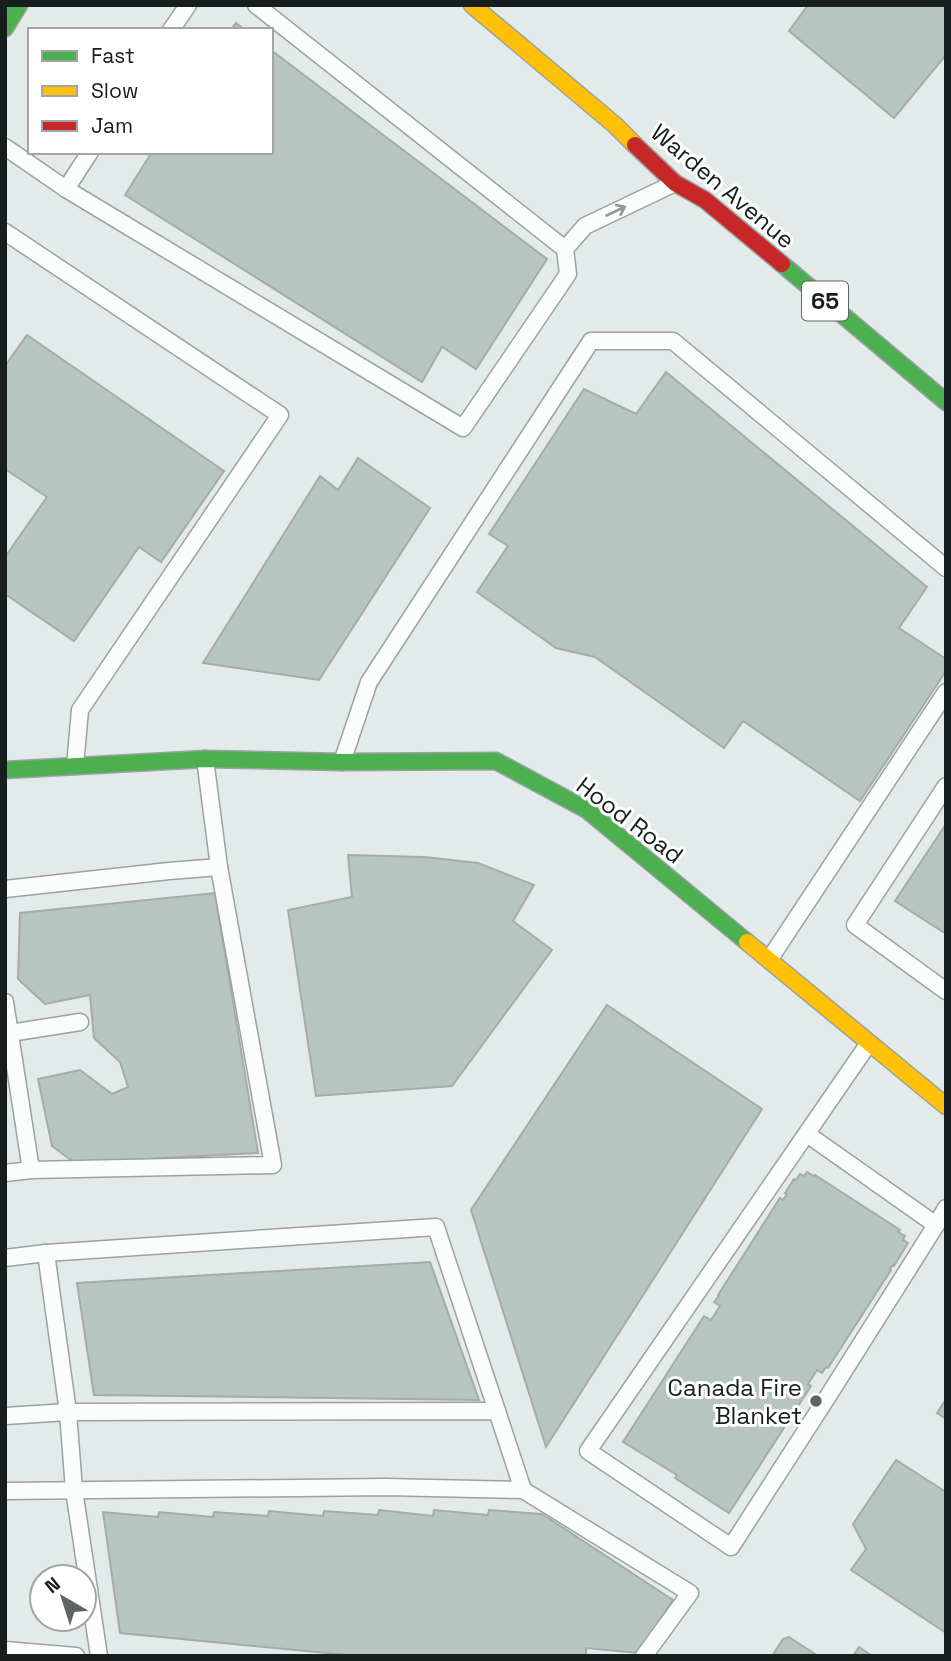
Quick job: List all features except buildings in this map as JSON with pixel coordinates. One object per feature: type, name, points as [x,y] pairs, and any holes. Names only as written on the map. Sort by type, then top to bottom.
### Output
[{"type":"street","points":[[5,28],[19,5]]},
{"type":"street","name":"Warden Avenue","points":[[471,5],[615,125],[675,183],[705,200],[946,402]]},
{"type":"street","name":"Hood Road","points":[[5,769],[205,759],[496,761],[587,810],[946,1106]]},
{"type":"lane","points":[[172,28],[188,5]]},
{"type":"lane","points":[[5,147],[66,189],[463,428],[568,274],[565,249],[256,5]]},
{"type":"lane","points":[[66,189],[89,154]]},
{"type":"lane","points":[[565,249],[585,226],[675,183]]},
{"type":"lane","points":[[5,232],[280,415],[80,710],[75,766]]},
{"type":"lane","points":[[342,762],[369,682],[591,341],[673,341],[946,568]]},
{"type":"lane","points":[[769,960],[946,692]]},
{"type":"lane","points":[[5,1173],[31,1170],[273,1165],[219,867],[205,759]]},
{"type":"lane","points":[[946,786],[855,925],[946,990]]},
{"type":"lane","points":[[5,888],[219,867]]},
{"type":"lane","points":[[5,1002],[31,1170]]},
{"type":"lane","points":[[10,1032],[80,1022]]},
{"type":"lane","points":[[869,1043],[588,1451],[731,1546],[946,1208]]},
{"type":"lane","points":[[807,1134],[936,1225]]},
{"type":"lane","points":[[5,1258],[436,1227],[523,1490]]},
{"type":"lane","points":[[46,1253],[68,1412],[74,1490],[99,1656]]},
{"type":"lane","points":[[5,1416],[68,1412],[497,1411]]},
{"type":"lane","points":[[5,1491],[386,1487],[523,1490],[690,1593],[644,1656]]},
{"type":"lane","points":[[5,1650],[76,1656]]},
{"type":"traffic: fast","points":[[5,28],[19,5]]},
{"type":"traffic: fast","points":[[782,264],[946,402]]},
{"type":"traffic: fast","points":[[5,770],[205,759],[496,761],[587,810],[747,942]]},
{"type":"traffic: slow","points":[[472,5],[615,125],[635,145]]},
{"type":"traffic: slow","points":[[747,942],[946,1106]]},
{"type":"traffic: jam","points":[[635,145],[675,183],[705,200],[782,264]]},
{"type":"place","name":"Canada Fire Blanket","points":[[816,1401]]}]
